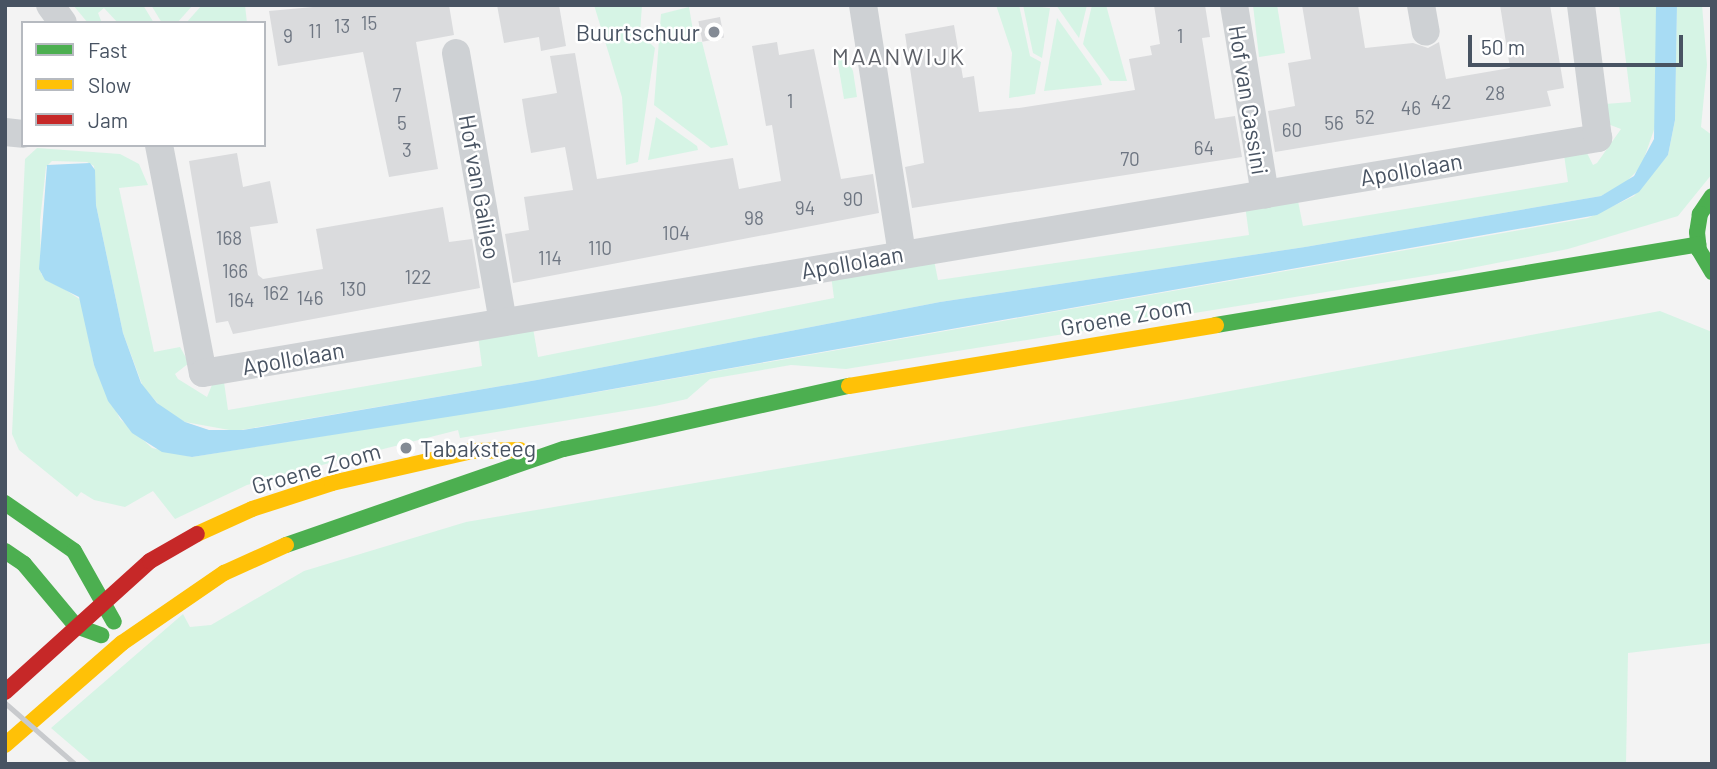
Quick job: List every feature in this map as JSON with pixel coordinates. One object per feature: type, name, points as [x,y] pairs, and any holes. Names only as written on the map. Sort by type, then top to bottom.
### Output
[{"type":"main road","points":[[1712,196],[1700,214],[1698,244],[1712,272]]},
{"type":"main road","name":"Groene Zoom","points":[[5,745],[122,643],[224,573],[269,550],[564,449],[820,391],[1698,244]]},
{"type":"main road","name":"Groene Zoom","points":[[5,692],[105,599],[160,555],[263,505],[332,483],[472,451],[564,449]]},
{"type":"main road","points":[[5,503],[74,551],[105,599],[122,643]]},
{"type":"main road","points":[[5,551],[24,564],[76,626],[122,643]]},
{"type":"street","points":[[50,5],[62,21]]},
{"type":"street","points":[[863,5],[902,253]]},
{"type":"street","name":"Hof van Cassini","points":[[1234,5],[1265,194]]},
{"type":"street","name":"Apollolaan","points":[[159,147],[203,373],[902,253],[1598,138],[1581,5]]},
{"type":"street","name":"Hof van Galileo","points":[[456,52],[503,322]]},
{"type":"green space","points":[[73,5],[143,5],[153,21],[116,21],[104,8],[98,13],[101,21],[86,21]]},
{"type":"green space","points":[[151,5],[193,5],[179,21],[161,21]]},
{"type":"green space","points":[[202,5],[245,5],[247,21],[188,21]]},
{"type":"green space","points":[[594,5],[642,5],[640,33],[655,48],[638,162],[626,165],[622,97]]},
{"type":"green space","points":[[996,5],[1019,5],[1030,56],[1041,62],[1035,94],[1009,98],[1012,53]]},
{"type":"green space","points":[[1023,5],[1050,8],[1042,58],[1033,53]]},
{"type":"green space","points":[[1056,5],[1087,5],[1079,38]]},
{"type":"green space","points":[[1092,5],[1106,5],[1127,81],[1110,81],[1083,44]]},
{"type":"green space","points":[[1253,5],[1277,5],[1285,53],[1259,57]]},
{"type":"green space","points":[[1619,5],[1656,5],[1656,124],[1641,167],[1625,183],[1601,196],[1305,247],[940,302],[537,380],[235,431],[185,422],[163,409],[143,387],[123,333],[96,205],[94,166],[87,162],[52,161],[46,167],[40,221],[41,274],[81,300],[94,365],[120,419],[152,448],[192,457],[592,393],[1588,218],[1634,196],[1668,155],[1675,120],[1677,5],[1702,5],[1707,65],[1701,127],[1712,135],[1712,174],[1678,216],[1568,249],[1456,271],[846,369],[791,365],[710,379],[687,399],[655,406],[460,438],[458,430],[352,457],[247,485],[175,519],[153,491],[125,507],[94,500],[81,492],[77,497],[19,450],[12,434],[25,159],[37,148],[120,154],[139,164],[148,185],[119,188],[154,352],[180,347],[189,363],[175,374],[178,379],[207,397],[214,380],[224,382],[228,410],[482,366],[478,336],[533,328],[538,357],[834,298],[830,268],[933,250],[937,254],[933,255],[938,280],[1249,235],[1245,205],[1297,196],[1303,226],[1568,182],[1564,155],[1585,149],[1593,165],[1597,163],[1621,129],[1605,123],[1605,104],[1631,102]]},
{"type":"green space","points":[[689,7],[695,42],[702,42],[728,145],[711,148],[654,105],[661,14]]},
{"type":"green space","points":[[1057,18],[1100,78],[1102,85],[1044,91]]},
{"type":"green space","points":[[843,51],[853,71],[857,97],[844,99],[836,52]]},
{"type":"green space","points":[[656,117],[697,146],[698,150],[648,160]]},
{"type":"green space","points":[[1660,311],[1712,332],[1712,643],[1628,653],[1626,764],[93,764],[51,728],[183,614],[190,627],[211,625],[304,571],[466,522],[1176,401]]},
{"type":"water","points":[[1656,5],[1677,5],[1675,120],[1668,155],[1639,192],[1597,215],[505,408],[192,457],[162,452],[132,433],[108,401],[94,365],[79,297],[45,280],[39,269],[47,165],[90,163],[95,170],[96,205],[123,333],[141,383],[157,403],[185,422],[209,430],[243,430],[537,380],[940,302],[1305,247],[1601,196],[1634,176],[1654,139]]},
{"type":"building","points":[[335,5],[449,5],[454,35],[416,42],[438,169],[389,177],[363,52],[278,66],[269,11]]},
{"type":"building","points":[[497,5],[559,5],[566,46],[541,51],[539,37],[504,43]]},
{"type":"building","points":[[1154,5],[1205,5],[1210,37],[1202,38],[1215,119],[1235,116],[1242,157],[912,208],[905,167],[924,163],[905,34],[954,25],[963,78],[974,76],[979,112],[1019,108],[1135,90],[1129,59],[1152,55],[1150,46],[1160,44]]},
{"type":"building","points":[[1302,5],[1358,5],[1365,48],[1413,43],[1428,48],[1439,42],[1446,79],[1510,68],[1500,5],[1550,5],[1564,88],[1547,91],[1551,106],[1275,152],[1268,111],[1295,106],[1288,63],[1311,59]]},
{"type":"building","name":"Buurtschuur","points":[[720,17],[724,38],[702,42],[698,21]]},
{"type":"building","points":[[777,42],[779,55],[814,49],[841,179],[873,174],[879,213],[513,283],[505,234],[529,230],[524,197],[573,190],[565,147],[531,153],[526,125],[522,99],[557,93],[550,56],[575,53],[597,179],[733,158],[739,189],[781,181],[772,125],[766,126],[752,46]]},
{"type":"building","points":[[237,153],[243,187],[270,181],[278,223],[250,227],[258,275],[263,279],[323,269],[316,229],[443,207],[449,242],[472,239],[480,288],[233,334],[228,321],[216,323],[189,161]]},
{"type":"railway","points":[[5,703],[75,764]]},
{"type":"traffic: fast","points":[[1712,196],[1700,214],[1697,232],[1699,250],[1712,272]]},
{"type":"traffic: fast","points":[[1216,325],[1698,244]]},
{"type":"traffic: fast","points":[[286,545],[564,449],[849,386]]},
{"type":"traffic: fast","points":[[5,503],[74,551],[114,622]]},
{"type":"traffic: fast","points":[[5,551],[24,564],[76,626],[101,635]]},
{"type":"traffic: slow","points":[[849,386],[1216,325]]},
{"type":"traffic: slow","points":[[197,534],[252,509],[332,483],[472,451],[520,450]]},
{"type":"traffic: slow","points":[[5,745],[122,643],[224,573],[286,545]]},
{"type":"traffic: jam","points":[[5,692],[150,561],[197,534]]},
{"type":"place","name":"Buurtschuur","points":[[714,32]]},
{"type":"place","name":"Tabaksteeg","points":[[406,448]]},
{"type":"district","name":"MAANWIJK","points":[[899,56]]}]
